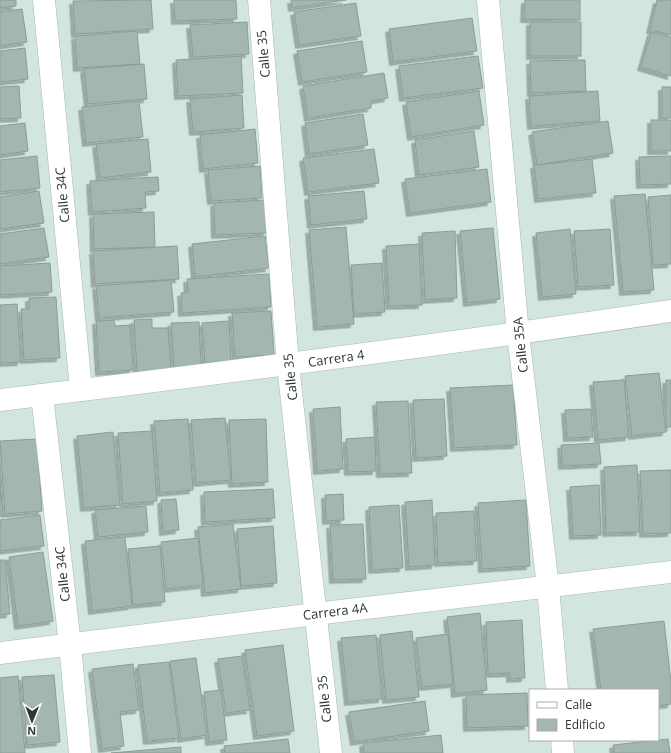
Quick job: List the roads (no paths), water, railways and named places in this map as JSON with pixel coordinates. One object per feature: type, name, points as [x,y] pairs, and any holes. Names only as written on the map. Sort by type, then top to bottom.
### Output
[{"type":"street","name":"Calle 34C","points":[[44,0],[81,390]]},
{"type":"street","name":"Calle 35","points":[[259,0],[288,365],[330,753]]},
{"type":"street","name":"Calle 35A","points":[[488,0],[518,334],[548,587],[558,689]]},
{"type":"street","name":"Carrera 4","points":[[0,400],[288,365],[518,334],[671,311]]},
{"type":"street","name":"Calle 34C","points":[[42,395],[70,645],[80,753]]},
{"type":"street","name":"Carrera 4A","points":[[0,653],[671,572]]},
{"type":"street","points":[[562,741],[563,753]]}]
